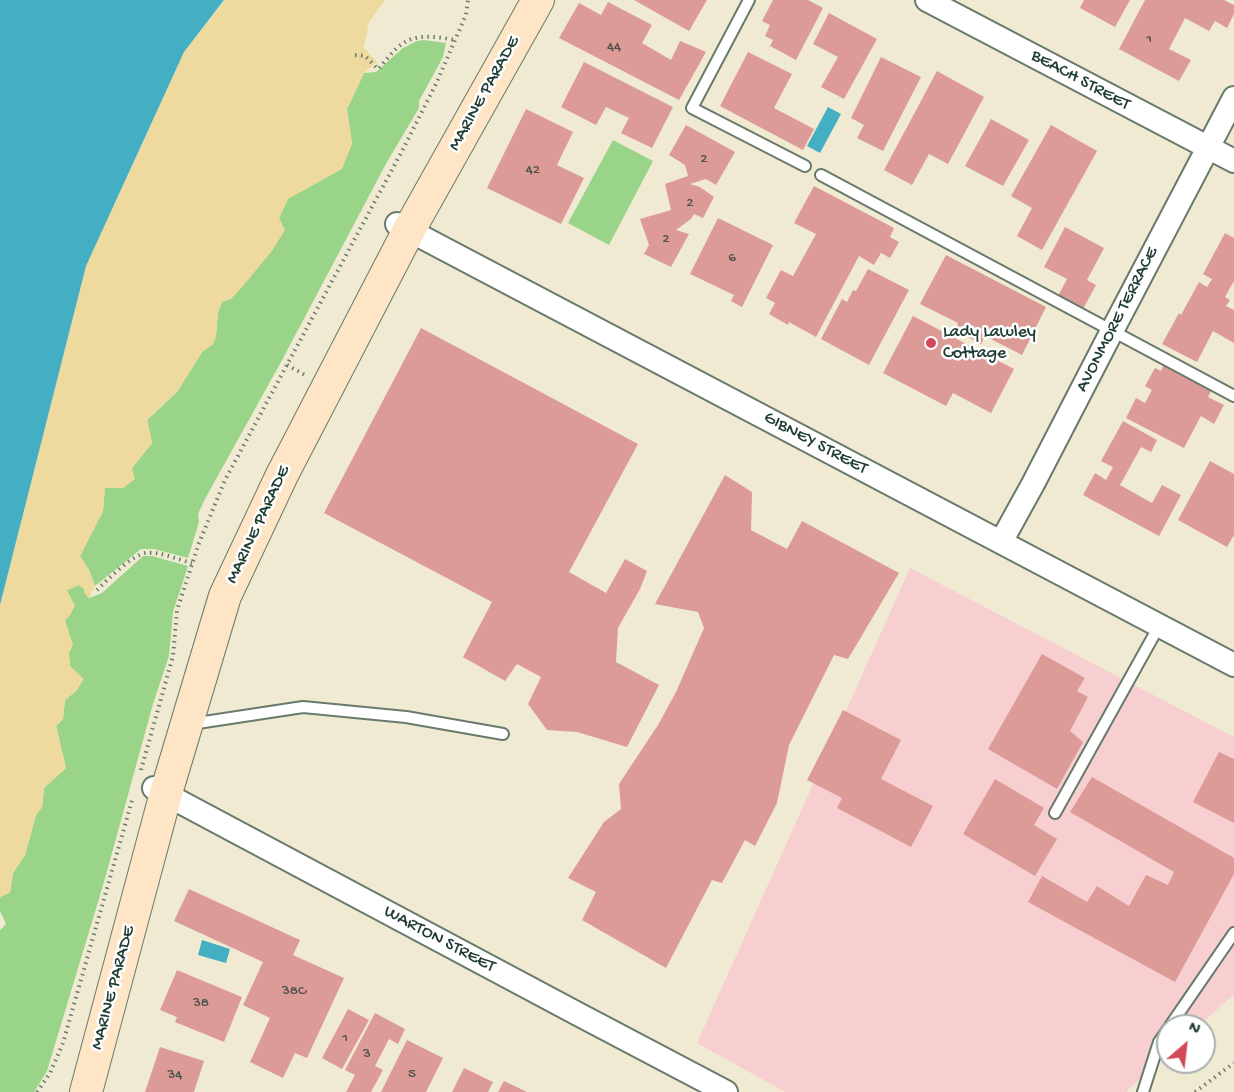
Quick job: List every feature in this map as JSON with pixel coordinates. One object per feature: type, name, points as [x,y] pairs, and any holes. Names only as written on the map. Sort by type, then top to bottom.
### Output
[{"type":"main road","name":"MARINE PARADE","points":[[402,227],[520,0]]},
{"type":"main road","name":"MARINE PARADE","points":[[86,1092],[160,790],[220,580],[250,511],[305,397],[374,261],[402,227],[538,0]]},
{"type":"main road","name":"MARINE PARADE","points":[[70,1092],[111,933],[160,790]]},
{"type":"street","name":"BEACH STREET","points":[[927,0],[1234,161]]},
{"type":"street","name":"AVONMORE TERRACE","points":[[1000,542],[1033,484],[1234,98]]},
{"type":"street","name":"GIBNEY STREET","points":[[402,227],[1234,665]]},
{"type":"street","name":"WARTON STREET","points":[[160,790],[726,1092]]},
{"type":"lane","points":[[749,0],[692,108],[805,166]]},
{"type":"lane","points":[[821,175],[1234,396]]},
{"type":"lane","points":[[1055,813],[1159,626]]},
{"type":"lane","points":[[179,724],[303,707],[406,717],[503,734]]},
{"type":"lane","points":[[1179,1014],[1234,933]]},
{"type":"lane","points":[[1143,1092],[1156,1051]]},
{"type":"path","points":[[355,55],[365,56],[378,69],[402,44],[411,40],[420,37],[438,37],[455,40]]},
{"type":"path","points":[[97,590],[139,554],[153,552],[192,563]]},
{"type":"path","points":[[1195,1092],[1234,1063]]},
{"type":"shaded area","points":[[910,568],[1234,737],[1234,994],[1212,1014],[1156,1014],[1156,1065],[1126,1092],[785,1092],[697,1043]]},
{"type":"green space","points":[[424,40],[446,43],[443,57],[419,101],[419,108],[387,162],[205,499],[198,514],[199,522],[188,558],[154,549],[141,549],[95,586],[80,556],[103,511],[105,487],[123,488],[132,468],[152,443],[147,420],[177,392],[202,352],[213,344],[218,312],[222,302],[279,218],[288,199],[352,144],[347,109],[364,73],[376,72],[403,48]]},
{"type":"green space","points":[[613,140],[653,161],[609,245],[568,223]]},
{"type":"green space","points":[[143,556],[152,556],[188,566],[173,612],[169,656],[153,704],[104,882],[47,1071],[34,1092],[0,1092],[0,930],[6,924],[0,911],[0,897],[10,892],[13,873],[25,855],[36,815],[42,807],[44,788],[66,768],[56,726],[63,719],[65,700],[77,690],[70,666],[65,620],[70,615],[67,590],[79,585],[89,598],[102,593]]},
{"type":"sand","points":[[225,0],[385,0],[369,22],[364,48],[377,62],[364,73],[347,109],[352,144],[342,169],[288,199],[279,218],[285,230],[272,251],[243,286],[231,299],[222,302],[218,312],[213,344],[202,352],[177,392],[147,419],[152,443],[132,468],[135,479],[123,488],[105,488],[103,511],[80,556],[95,586],[89,598],[79,585],[67,590],[75,606],[65,620],[73,645],[69,653],[70,666],[84,679],[77,690],[65,700],[63,719],[56,726],[66,768],[44,788],[42,807],[36,815],[25,855],[13,873],[10,892],[0,899],[0,605],[86,266],[184,52]]},
{"type":"water","points":[[0,0],[224,0],[184,52],[86,266],[0,605]]},
{"type":"water","points":[[828,107],[841,114],[820,153],[807,146]]},
{"type":"water","points":[[202,940],[230,949],[226,963],[198,955]]},
{"type":"building","points":[[634,0],[707,0],[689,31]]},
{"type":"building","points":[[773,0],[808,0],[823,8],[796,60],[770,46],[773,40],[765,36],[770,25],[762,21]]},
{"type":"building","points":[[1084,0],[1130,0],[1115,27],[1080,8]]},
{"type":"building","points":[[1145,0],[1224,0],[1234,5],[1234,14],[1227,28],[1215,21],[1209,31],[1185,18],[1169,49],[1191,60],[1179,81],[1119,49]]},
{"type":"building","points":[[608,2],[652,25],[642,43],[671,60],[680,41],[706,52],[679,100],[559,38],[579,3],[601,15]]},
{"type":"building","points":[[829,13],[877,39],[844,99],[821,87],[838,57],[813,44]]},
{"type":"building","points":[[748,52],[792,74],[774,108],[814,129],[803,150],[720,106]]},
{"type":"building","points":[[881,57],[921,77],[883,151],[857,138],[864,125],[851,118]]},
{"type":"building","points":[[584,62],[673,107],[652,148],[621,133],[629,118],[606,107],[596,125],[561,107]]},
{"type":"building","points":[[937,71],[984,97],[948,164],[929,154],[912,185],[884,170]]},
{"type":"building","points":[[526,109],[573,132],[557,165],[584,178],[561,224],[487,188]]},
{"type":"building","points":[[991,119],[1029,140],[1003,186],[965,166]]},
{"type":"building","points":[[686,125],[735,152],[716,185],[706,179],[690,184],[700,187],[714,197],[703,218],[694,214],[676,230],[689,234],[671,267],[644,254],[649,245],[640,219],[671,210],[665,184],[688,176],[685,165],[669,155]]},
{"type":"building","points":[[1051,125],[1097,151],[1042,250],[1017,236],[1032,208],[1011,196]]},
{"type":"building","points":[[814,186],[894,228],[890,237],[899,242],[890,258],[881,253],[874,265],[859,256],[816,337],[769,314],[775,303],[766,298],[781,270],[793,276],[816,234],[794,223]]},
{"type":"building","points":[[718,218],[773,245],[742,307],[731,301],[734,295],[690,274]]},
{"type":"building","points":[[1065,227],[1104,248],[1087,280],[1096,285],[1083,309],[1058,296],[1067,279],[1044,267]]},
{"type":"building","points":[[1225,233],[1234,238],[1234,281],[1225,297],[1230,300],[1226,306],[1234,310],[1234,343],[1213,331],[1197,362],[1162,344],[1199,282],[1207,287],[1212,279],[1203,274]]},
{"type":"building","points":[[946,255],[1046,307],[1022,355],[985,336],[981,344],[954,330],[958,323],[920,304]]},
{"type":"building","points":[[868,269],[909,290],[869,365],[821,339],[842,299],[847,302]]},
{"type":"building","name":"Lady Lawley Cottage","points":[[913,316],[1014,369],[991,413],[953,393],[946,406],[883,373]]},
{"type":"building","points":[[421,328],[638,444],[569,572],[606,593],[625,559],[647,571],[640,589],[618,628],[616,662],[659,685],[627,747],[577,732],[547,730],[528,704],[541,677],[517,664],[505,681],[463,657],[492,602],[324,513]]},
{"type":"building","points":[[1164,364],[1212,389],[1208,397],[1224,405],[1214,424],[1201,416],[1184,448],[1126,418],[1136,398],[1145,403],[1152,390],[1145,386],[1155,368],[1161,371]]},
{"type":"building","points":[[1123,421],[1157,440],[1151,452],[1141,447],[1120,485],[1152,503],[1162,485],[1181,495],[1159,536],[1083,495],[1095,473],[1106,480],[1113,467],[1101,461]]},
{"type":"building","points":[[1210,461],[1234,474],[1234,535],[1227,547],[1178,520]]},
{"type":"building","points":[[725,475],[752,492],[751,530],[787,549],[802,521],[899,573],[848,659],[834,655],[789,745],[777,803],[755,846],[745,840],[722,883],[712,880],[666,968],[582,920],[596,892],[568,878],[604,822],[621,809],[619,784],[658,725],[676,692],[704,628],[698,612],[655,604]]},
{"type":"building","points":[[1042,654],[1085,678],[1077,691],[1088,697],[1070,731],[1083,742],[1057,789],[988,749]]},
{"type":"building","points":[[843,710],[901,740],[881,779],[933,806],[911,847],[837,808],[842,798],[807,780]]},
{"type":"building","points":[[1219,752],[1234,759],[1234,823],[1193,802]]},
{"type":"building","points":[[1092,777],[1234,858],[1234,874],[1175,982],[1028,902],[1042,876],[1087,902],[1097,886],[1129,906],[1146,875],[1168,885],[1174,872],[1070,812]]},
{"type":"building","points":[[995,779],[1044,808],[1034,825],[1057,839],[1035,876],[963,834]]},
{"type":"building","points":[[189,889],[300,940],[293,955],[344,978],[307,1058],[295,1053],[283,1078],[250,1062],[270,1018],[243,1005],[263,962],[174,921]]},
{"type":"building","points":[[177,970],[242,997],[224,1042],[175,1022],[177,1017],[160,1010]]},
{"type":"building","points":[[348,1009],[369,1020],[342,1069],[322,1058]]},
{"type":"building","points":[[375,1013],[405,1029],[398,1044],[389,1039],[375,1066],[383,1070],[371,1092],[346,1092],[355,1075],[345,1070]]},
{"type":"building","points":[[407,1040],[443,1058],[426,1092],[381,1092]]},
{"type":"building","points":[[160,1047],[204,1061],[194,1092],[145,1092]]},
{"type":"building","points":[[464,1068],[493,1082],[488,1092],[452,1092]]},
{"type":"building","points":[[504,1081],[527,1092],[498,1092]]},
{"type":"place","name":"Lady Lawley Cottage","points":[[931,343]]}]
